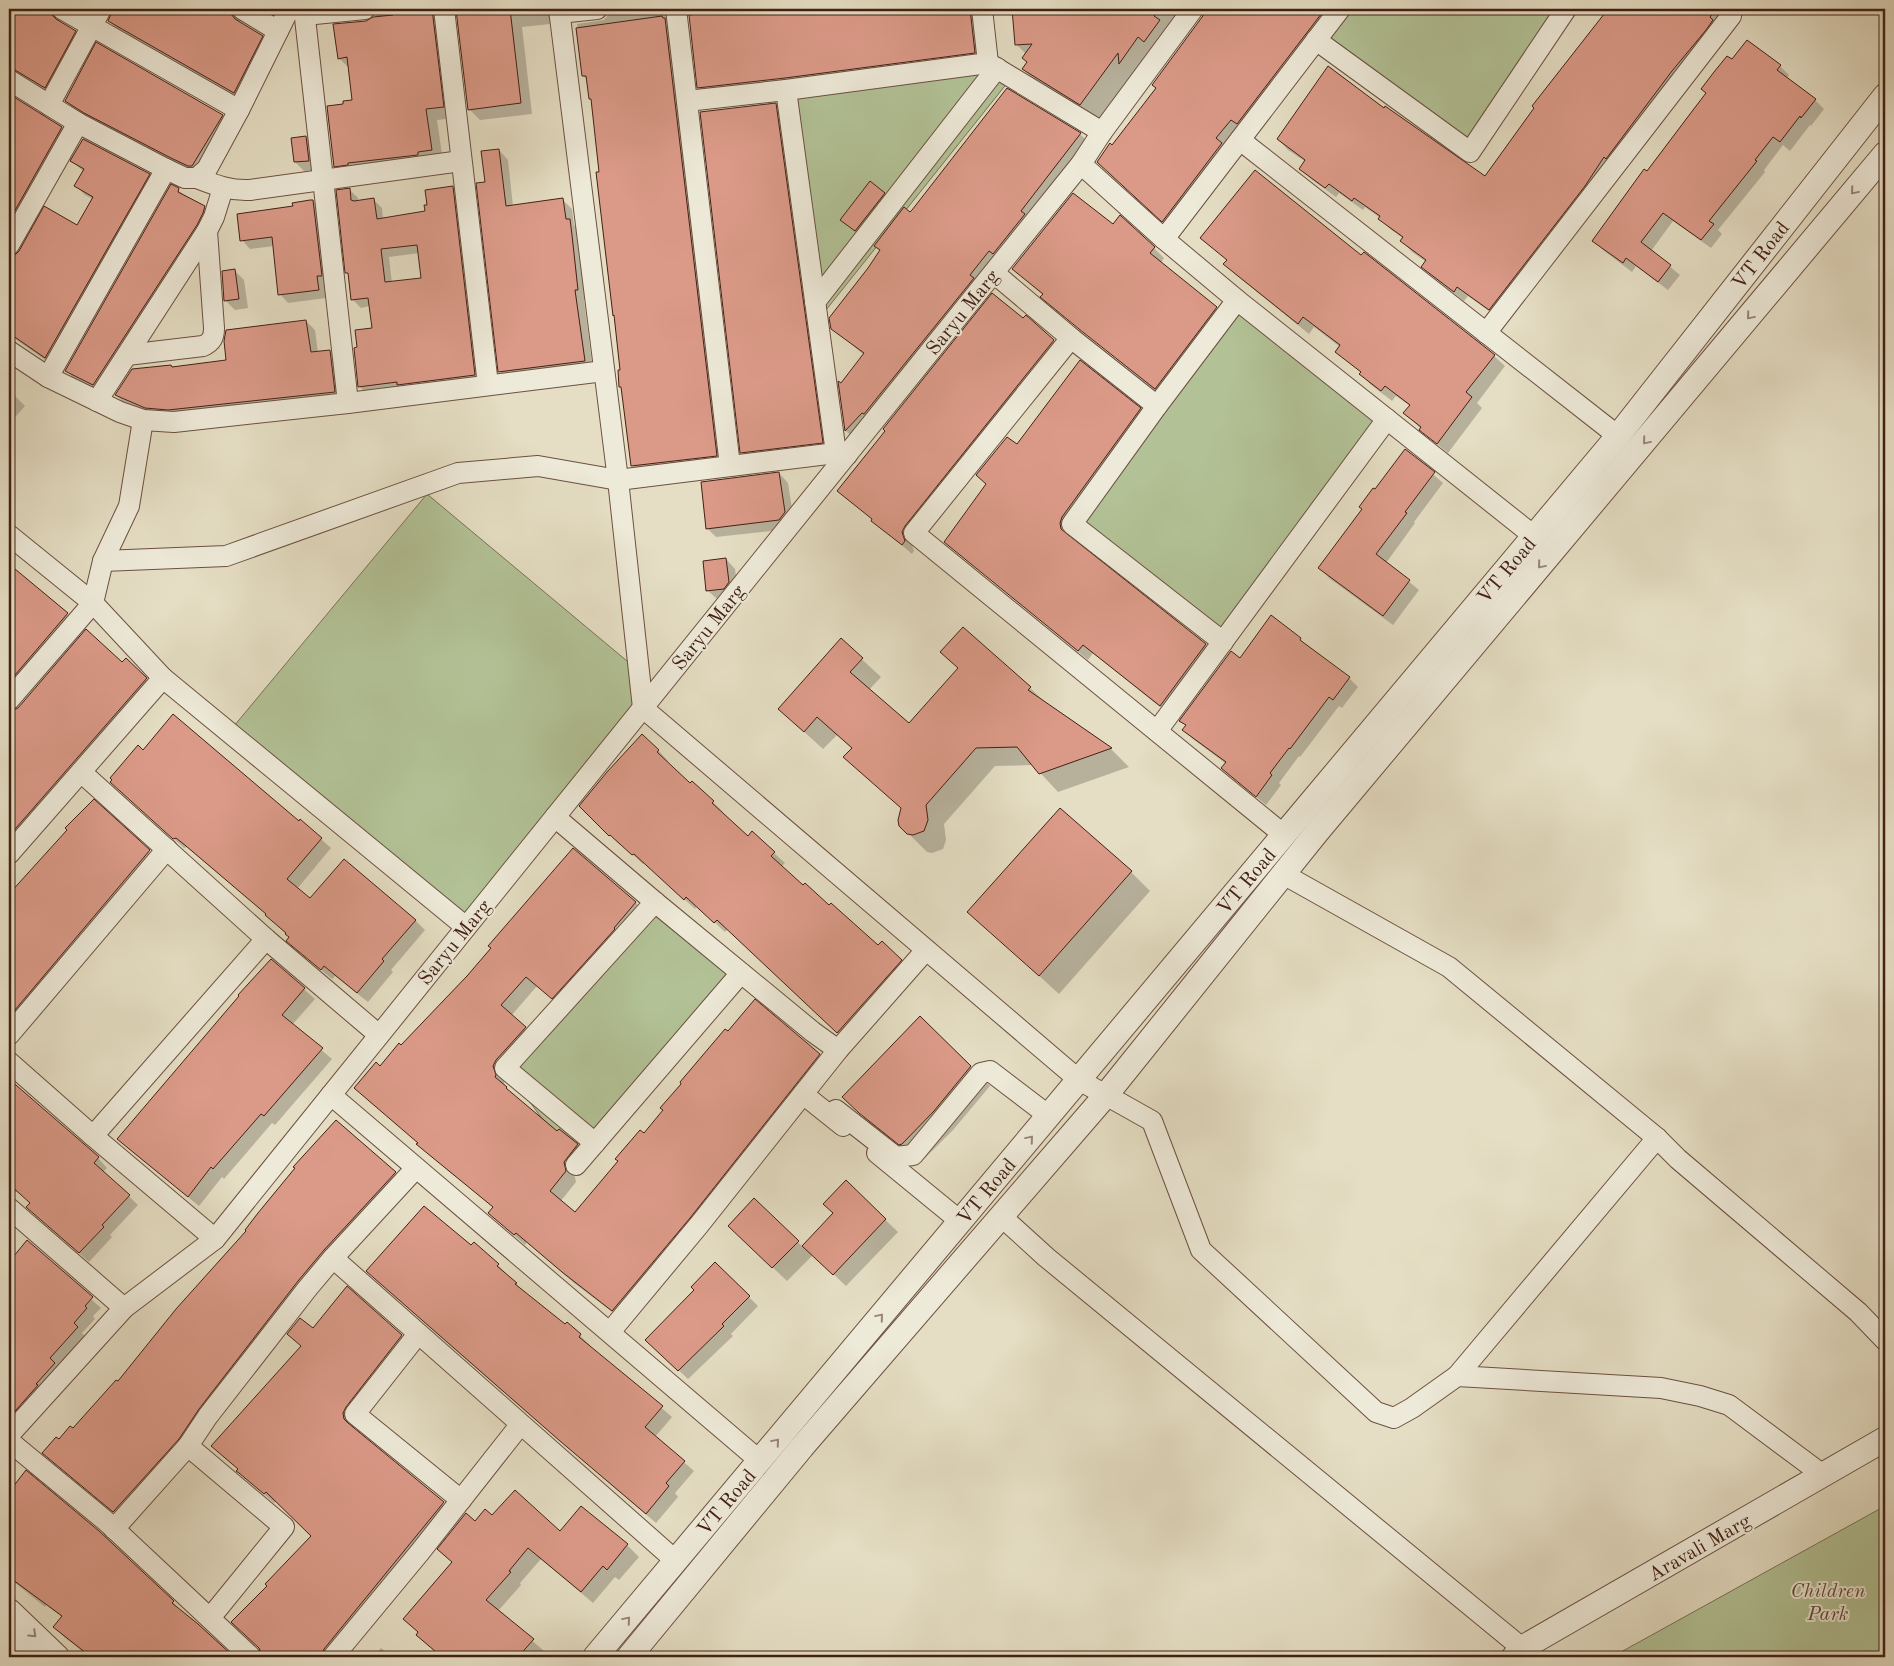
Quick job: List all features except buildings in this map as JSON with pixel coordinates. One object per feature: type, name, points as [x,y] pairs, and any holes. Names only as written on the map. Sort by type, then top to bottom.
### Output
[{"type":"street","points":[[62,9],[96,17],[239,110]]},
{"type":"street","points":[[242,9],[278,31]]},
{"type":"street","points":[[197,178],[207,169],[278,31],[299,11],[365,9]]},
{"type":"street","points":[[444,9],[488,385]]},
{"type":"street","points":[[597,9],[559,11],[618,480],[643,708],[1079,1080],[1152,1121],[1202,1250],[1376,1412],[1394,1418],[1412,1408],[1457,1376],[1657,1138]]},
{"type":"street","points":[[676,9],[730,466]]},
{"type":"street","points":[[815,302],[993,65],[982,9]]},
{"type":"street","name":"Saryu Marg","points":[[9,1435],[124,1308],[215,1239],[643,708],[841,454],[994,273],[1081,164],[1102,132],[1193,9]]},
{"type":"street","points":[[1164,239],[1340,9]]},
{"type":"street","points":[[1316,40],[1470,152],[1566,9]]},
{"type":"street","points":[[1486,333],[1731,16],[1732,9]]},
{"type":"street","points":[[299,11],[323,180],[348,403]]},
{"type":"street","points":[[49,105],[96,17]]},
{"type":"street","points":[[687,101],[993,65],[1102,132]]},
{"type":"street","points":[[9,80],[78,123],[166,169],[185,178],[197,178],[223,188],[250,190],[461,161]]},
{"type":"street","points":[[103,561],[226,556],[458,473],[538,466],[618,480],[841,454],[815,302],[786,90]]},
{"type":"street","name":"VT Road","points":[[595,1657],[1618,436],[1885,96]]},
{"type":"street","points":[[9,245],[78,123]]},
{"type":"street","points":[[1240,140],[1618,436]]},
{"type":"street","name":"VT Road","points":[[630,1657],[802,1447],[1106,1095],[1283,874],[1885,154]]},
{"type":"street","points":[[1081,164],[1164,239],[1237,300],[1534,536]]},
{"type":"street","points":[[48,377],[166,169]]},
{"type":"street","points":[[97,401],[206,232],[214,217],[223,188]]},
{"type":"street","points":[[127,355],[204,346],[210,343],[214,336],[214,328],[206,232]]},
{"type":"street","points":[[994,273],[1071,338],[1157,406]]},
{"type":"street","points":[[1223,642],[1072,524],[1157,406],[1237,300]]},
{"type":"street","points":[[1071,338],[914,533],[1284,835]]},
{"type":"street","points":[[9,351],[48,377],[120,412],[143,420],[174,422],[348,403],[604,371]]},
{"type":"street","points":[[1157,731],[1386,419]]},
{"type":"street","points":[[9,700],[94,603],[103,561],[129,506],[143,420]]},
{"type":"street","points":[[9,535],[94,603],[163,678],[466,927]]},
{"type":"street","points":[[9,854],[163,678]]},
{"type":"street","points":[[81,772],[266,938],[379,1035]]},
{"type":"street","points":[[555,816],[654,902],[813,1032],[838,1050]]},
{"type":"street","points":[[9,1035],[167,849]]},
{"type":"street","points":[[1283,874],[1449,967],[1657,1138],[1678,1159],[1858,1312],[1885,1340]]},
{"type":"street","points":[[595,1143],[505,1068],[654,902]]},
{"type":"street","points":[[93,1136],[266,938]]},
{"type":"street","points":[[610,1332],[699,1225],[838,1050],[926,950]]},
{"type":"street","points":[[576,1165],[741,973]]},
{"type":"street","points":[[9,1062],[215,1239]]},
{"type":"street","points":[[836,1110],[896,1157],[913,1155],[981,1073],[990,1071],[1048,1116]]},
{"type":"street","points":[[803,1094],[960,1221]]},
{"type":"street","points":[[330,1096],[760,1461]]},
{"type":"street","points":[[114,1529],[188,1446],[208,1416],[333,1258],[416,1168]]},
{"type":"street","points":[[1001,1216],[1046,1257],[1518,1653]]},
{"type":"street","points":[[12,1219],[124,1308]]},
{"type":"street","points":[[333,1258],[676,1561]]},
{"type":"street","points":[[418,1334],[356,1414],[461,1500]]},
{"type":"street","points":[[1457,1376],[1661,1388],[1700,1396],[1729,1405],[1822,1476]]},
{"type":"street","points":[[333,1657],[520,1425]]},
{"type":"street","name":"Aravali Marg","points":[[1518,1653],[1885,1439]]},
{"type":"street","points":[[9,1441],[114,1529],[251,1657]]},
{"type":"street","points":[[188,1446],[284,1527],[210,1618]]},
{"type":"street","points":[[9,1611],[57,1657]]},
{"type":"street","points":[[9,1642],[25,1657]]},
{"type":"green space","points":[[1340,9],[1566,9],[1470,152],[1316,40]]},
{"type":"green space","points":[[988,63],[1012,77],[818,320],[786,90]]},
{"type":"green space","points":[[1237,300],[1387,419],[1223,642],[1072,524]]},
{"type":"green space","points":[[427,494],[639,671],[643,708],[466,927],[229,732]]},
{"type":"green space","points":[[655,902],[741,973],[576,1165],[505,1068]]},
{"type":"green space","name":"Children Park","points":[[1885,1506],[1885,1657],[1612,1657]]}]
